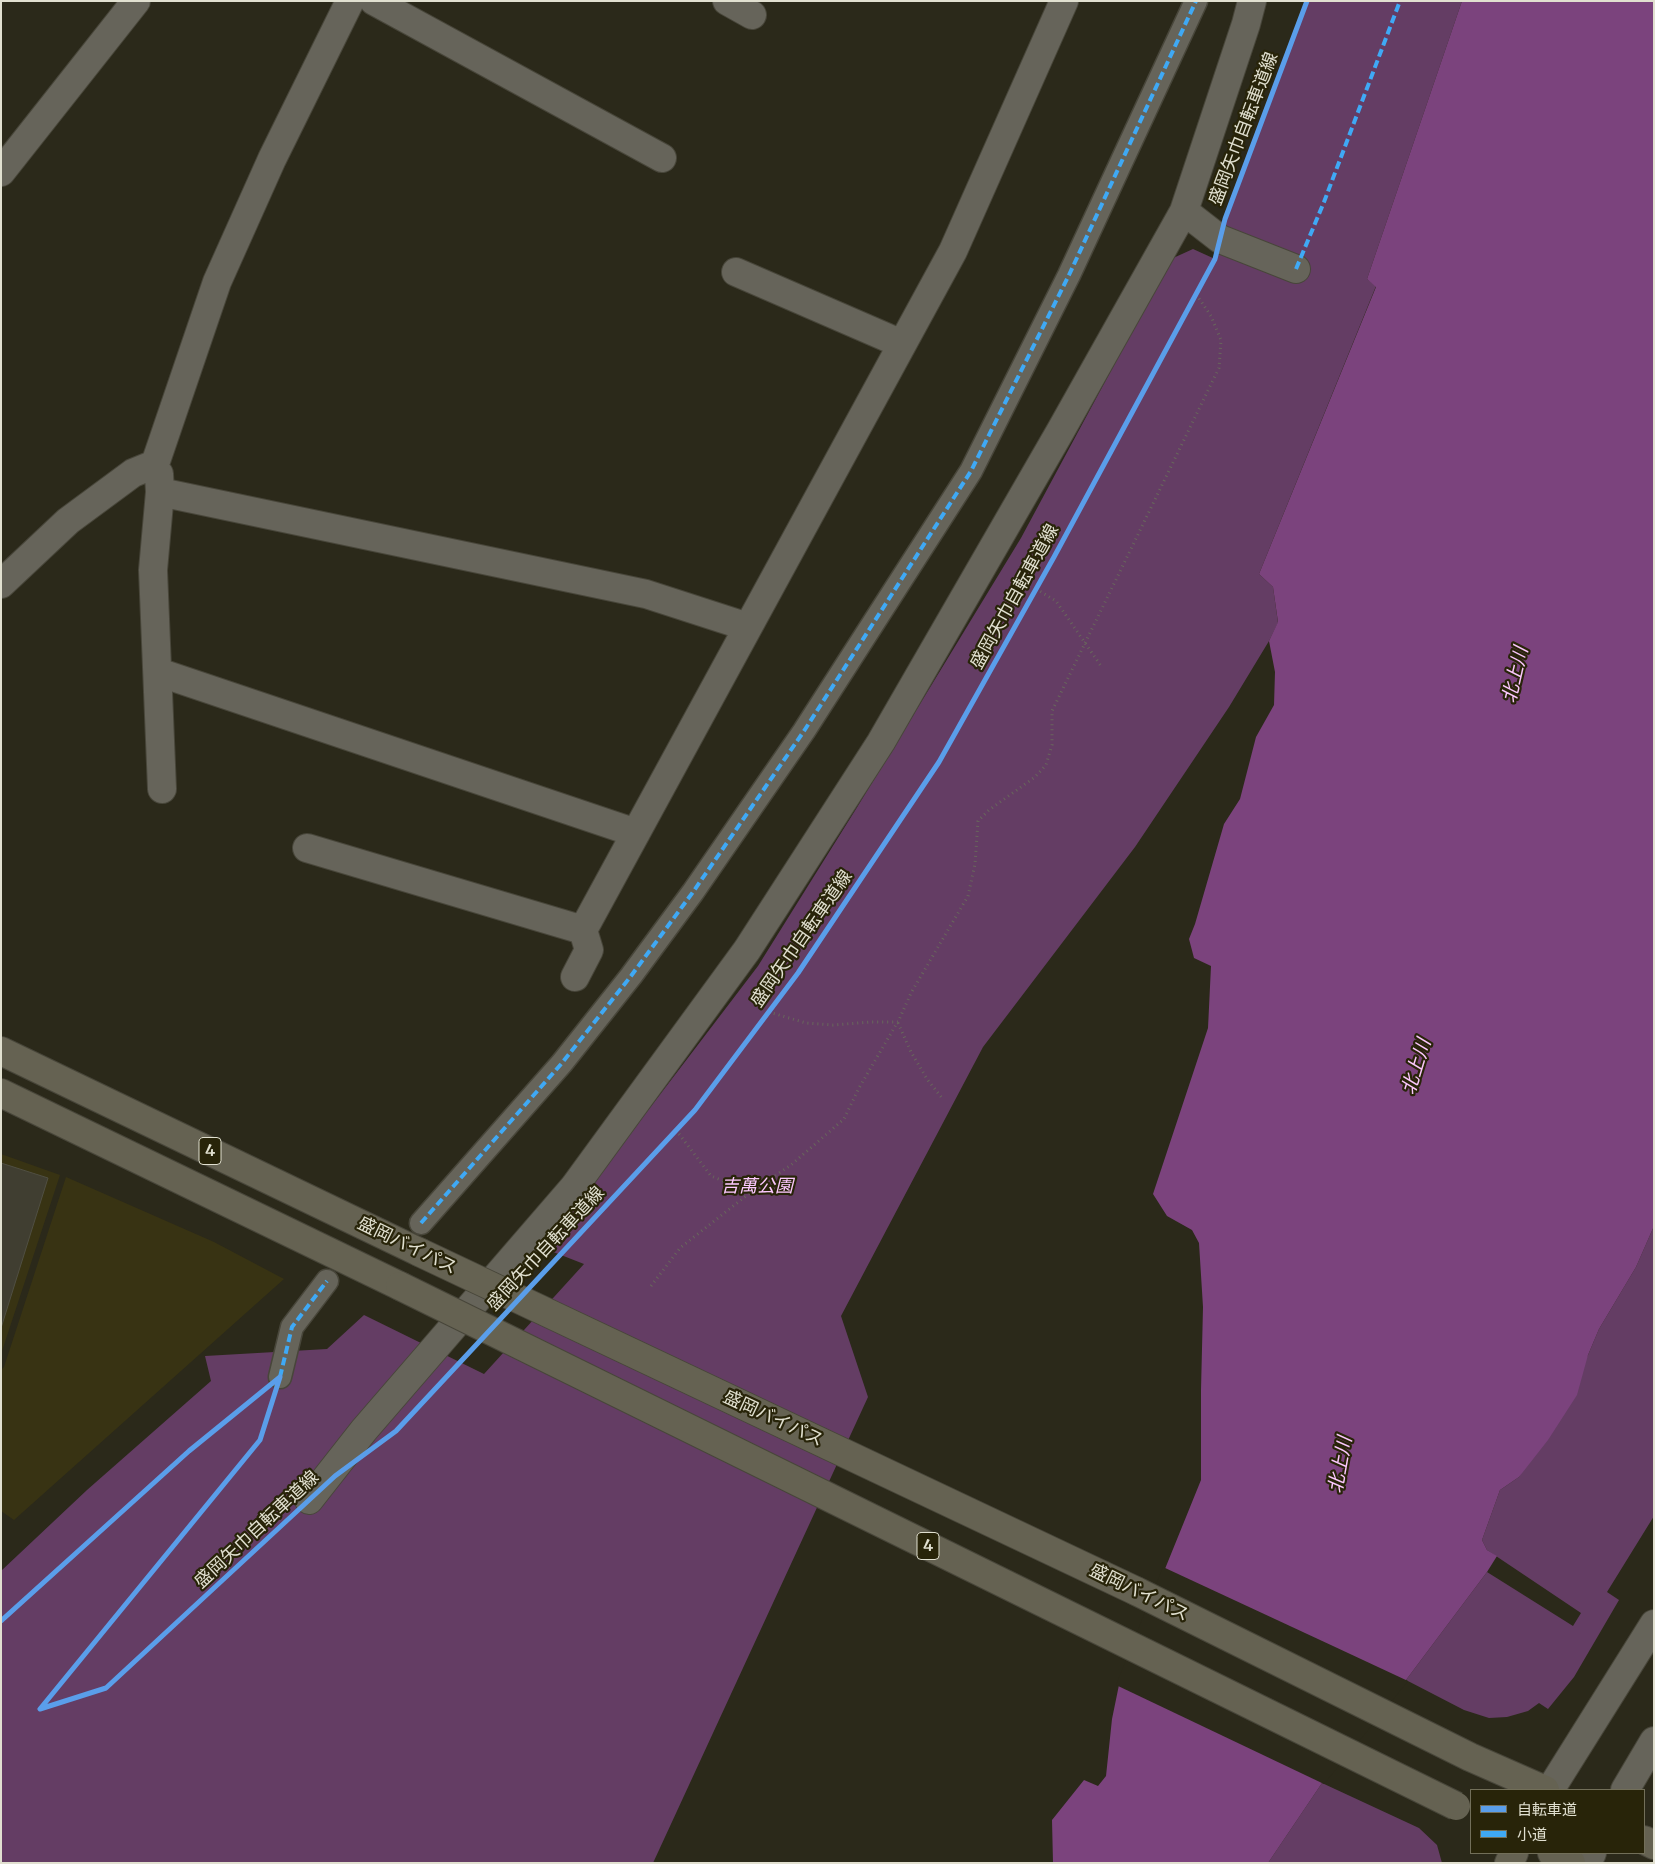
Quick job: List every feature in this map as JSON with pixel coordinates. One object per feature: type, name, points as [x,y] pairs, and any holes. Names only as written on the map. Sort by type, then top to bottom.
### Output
[{"type":"highway","name":"盛岡バイパス","points":[[1,1051],[419,1252],[1136,1591],[1470,1757],[1543,1789]]},
{"type":"highway","name":"4","points":[[1,1093],[400,1286],[1464,1809]]},
{"type":"highway","points":[[1554,1854],[1571,1863]]},
{"type":"street","points":[[1,172],[136,1]]},
{"type":"street","points":[[727,1],[752,15]]},
{"type":"street","points":[[575,977],[589,950],[583,930],[953,251],[1064,1]]},
{"type":"street","points":[[421,1223],[562,1063],[626,983],[687,900],[804,731],[971,470],[1069,275],[1196,1]]},
{"type":"street","points":[[309,1500],[364,1430],[574,1187],[747,950],[881,742],[1061,430],[1184,211],[1252,1]]},
{"type":"street","points":[[162,790],[153,570],[160,478],[155,464],[217,282],[272,159],[354,2],[662,158]]},
{"type":"street","points":[[1184,211],[1220,239],[1296,269]]},
{"type":"street","points":[[736,272],[902,344]]},
{"type":"street","points":[[1,584],[68,521],[132,473],[155,464]]},
{"type":"street","points":[[160,492],[646,594],[748,627]]},
{"type":"street","points":[[158,672],[636,834]]},
{"type":"street","points":[[308,848],[583,930]]},
{"type":"street","points":[[280,1377],[292,1327],[327,1281]]},
{"type":"street","points":[[1551,1789],[1654,1624]]},
{"type":"street","points":[[1626,1789],[1654,1741]]},
{"type":"path","points":[[1192,303],[1201,285]]},
{"type":"path","points":[[651,1286],[680,1248],[751,1192],[791,1164],[844,1118],[859,1088],[898,1022],[911,993],[968,896],[976,864],[978,821],[989,810],[1035,777],[1046,765],[1052,744],[1052,711],[1219,368],[1221,340],[1211,316],[1196,294]]},
{"type":"path","points":[[1036,589],[1056,601],[1101,666]]},
{"type":"path","points":[[769,1012],[806,1023],[832,1025],[898,1022]]},
{"type":"path","points":[[898,1022],[927,1079],[942,1098]]},
{"type":"path","points":[[670,1137],[682,1123]]},
{"type":"path","points":[[676,1130],[711,1176],[751,1192]]},
{"type":"shaded area","points":[[1,1154],[60,1175],[1,1354]]},
{"type":"shaded area","points":[[66,1177],[214,1242],[284,1279],[14,1520],[1,1511],[1,1370],[4,1367]]},
{"type":"green space","name":"吉萬公園","points":[[1307,1],[1462,1],[1367,279],[1376,286],[1259,574],[1273,587],[1278,623],[1229,707],[1135,847],[983,1047],[841,1316],[868,1397],[653,1863],[1,1863],[1,1571],[87,1490],[211,1381],[205,1356],[327,1349],[364,1315],[484,1374],[584,1264],[543,1248],[758,966],[1021,538],[1171,259],[1193,249],[1215,259],[1225,219]]},
{"type":"green space","points":[[1654,1226],[1654,1516],[1607,1592],[1619,1600],[1574,1677],[1548,1709],[1539,1703],[1528,1711],[1507,1717],[1489,1718],[1464,1710],[1406,1680],[1487,1572],[1573,1626],[1581,1613],[1487,1550],[1482,1540],[1500,1490],[1519,1477],[1588,1355],[1599,1329],[1636,1267]]},
{"type":"green space","points":[[1322,1783],[1419,1828],[1437,1845],[1442,1863],[1268,1863]]},
{"type":"water","name":"北上川","points":[[1462,1],[1654,1],[1654,1226],[1636,1267],[1599,1329],[1588,1355],[1577,1395],[1548,1440],[1519,1477],[1500,1490],[1482,1540],[1487,1550],[1497,1556],[1406,1680],[1322,1783],[1268,1863],[1053,1863],[1052,1820],[1084,1780],[1098,1786],[1106,1776],[1112,1719],[1120,1680],[1201,1480],[1203,1307],[1199,1243],[1192,1230],[1167,1216],[1153,1194],[1208,1028],[1211,966],[1194,958],[1189,939],[1224,824],[1240,799],[1256,737],[1274,705],[1275,672],[1269,641],[1278,622],[1273,587],[1259,574],[1376,287],[1367,279]]},
{"type":"pier","points":[[1163,1567],[1408,1681],[1324,1784],[1116,1685]]},
{"type":"building","points":[[1,1163],[48,1178],[1,1328]]},
{"type":"marked path","points":[[421,1223],[562,1063],[631,976],[693,892],[804,731],[971,471],[1069,275],[1196,1]]},
{"type":"marked path","points":[[1296,269],[1324,202],[1400,1]]},
{"type":"marked path","points":[[280,1377],[292,1327],[327,1281]]},
{"type":"cycle path","name":"盛岡矢巾自転車道線","points":[[1,1621],[189,1451],[280,1377],[260,1440],[40,1709],[106,1688],[335,1476],[396,1431],[695,1110],[798,973],[939,762],[1054,557],[1215,259],[1225,219],[1307,1]]}]
